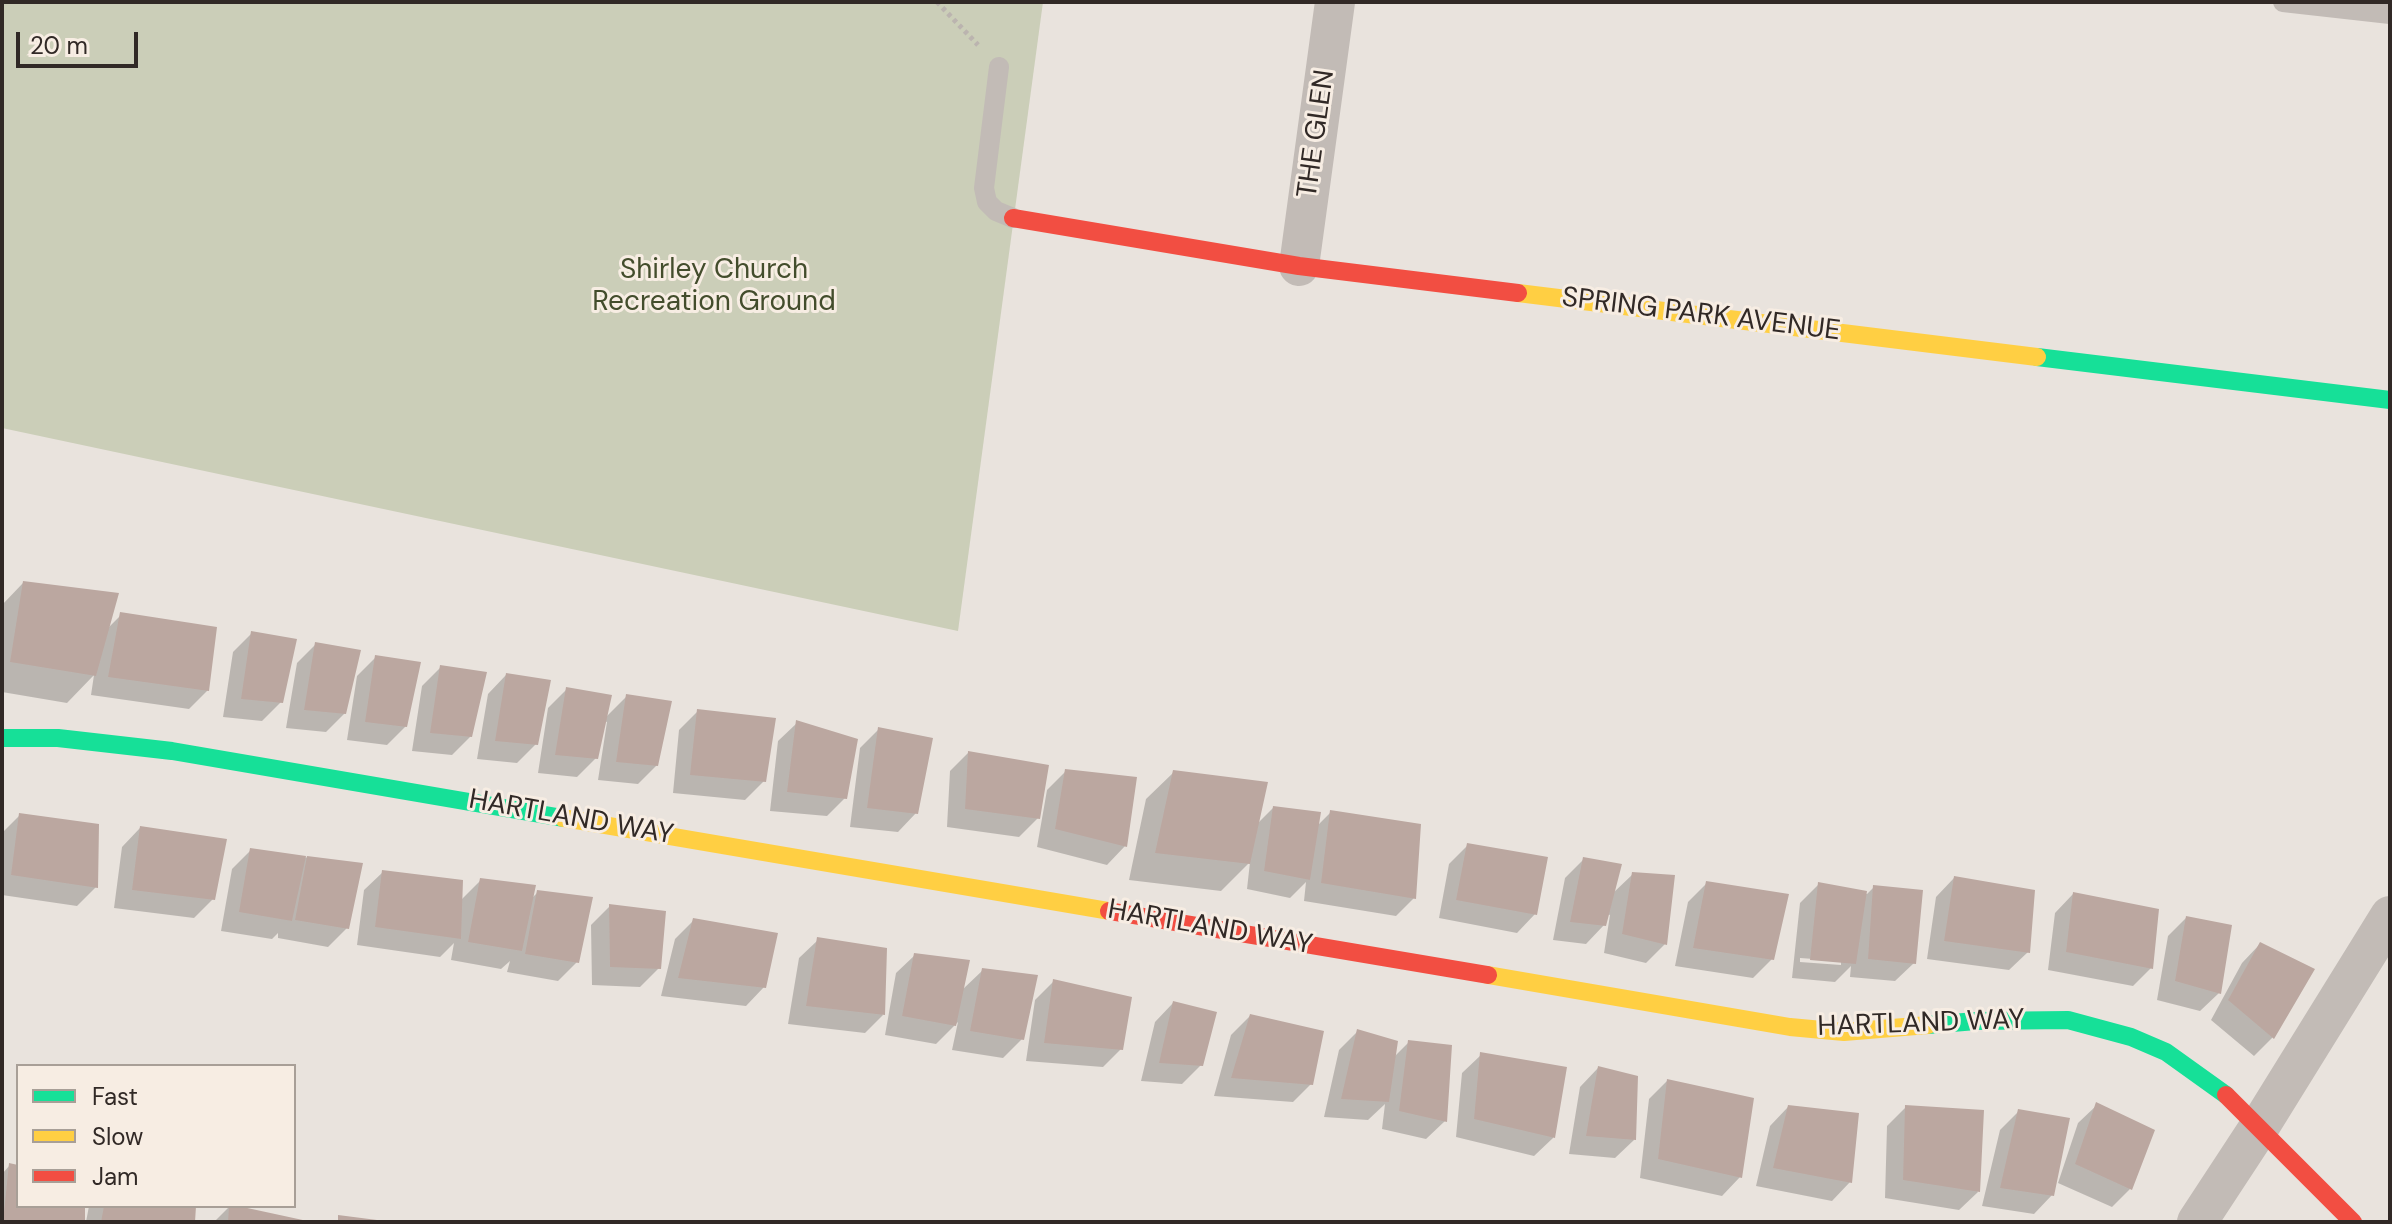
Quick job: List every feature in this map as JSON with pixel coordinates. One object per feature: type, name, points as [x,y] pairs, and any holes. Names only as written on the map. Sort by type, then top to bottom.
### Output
[{"type":"street","name":"THE GLEN","points":[[1299,266],[1335,2]]},
{"type":"street","name":"SPRING PARK AVENUE","points":[[1013,218],[1299,266],[2390,400]]},
{"type":"street","name":"HARTLAND WAY","points":[[2,738],[58,738],[172,751],[1790,1027],[1869,1031],[1976,1021],[2068,1020],[2119,1033],[2166,1052],[2227,1096],[2353,1222]]},
{"type":"street","points":[[2197,1222],[2390,916]]},
{"type":"lane","points":[[2283,2],[2390,14]]},
{"type":"lane","points":[[999,67],[984,188],[987,202],[996,211],[1013,218]]},
{"type":"path","points":[[937,2],[999,67]]},
{"type":"green space","name":"Shirley Church Recreation Ground","points":[[2,2],[1043,2],[958,631],[2,428]]},
{"type":"building","points":[[23,581],[119,593],[96,676],[10,662]]},
{"type":"building","points":[[120,612],[217,627],[209,691],[108,677]]},
{"type":"building","points":[[251,631],[297,639],[283,703],[241,699]]},
{"type":"building","points":[[315,642],[361,650],[346,714],[304,710]]},
{"type":"building","points":[[375,655],[421,662],[407,727],[365,722]]},
{"type":"building","points":[[440,665],[487,672],[472,737],[430,733]]},
{"type":"building","points":[[506,673],[551,680],[538,745],[495,741]]},
{"type":"building","points":[[566,687],[612,695],[598,759],[555,755]]},
{"type":"building","points":[[626,694],[672,701],[658,766],[616,762]]},
{"type":"building","points":[[697,709],[776,718],[766,782],[690,775]]},
{"type":"building","points":[[796,720],[858,739],[847,799],[787,792]]},
{"type":"building","points":[[878,727],[933,738],[918,814],[867,808]]},
{"type":"building","points":[[968,751],[1049,765],[1040,819],[965,809]]},
{"type":"building","points":[[1065,769],[1137,777],[1127,847],[1055,829]]},
{"type":"building","points":[[1173,770],[1268,782],[1250,864],[1155,853]]},
{"type":"building","points":[[1273,806],[1321,812],[1310,880],[1264,871]]},
{"type":"building","points":[[1330,810],[1421,824],[1416,899],[1321,883]]},
{"type":"building","points":[[19,813],[99,824],[98,888],[11,875]]},
{"type":"building","points":[[140,826],[227,839],[215,900],[132,890]]},
{"type":"building","points":[[1467,843],[1548,857],[1537,915],[1456,900]]},
{"type":"building","points":[[250,848],[306,856],[292,921],[239,912]]},
{"type":"building","points":[[307,856],[363,863],[349,929],[295,920]]},
{"type":"building","points":[[1583,857],[1622,864],[1606,926],[1570,922]]},
{"type":"building","points":[[382,870],[463,880],[461,939],[375,927]]},
{"type":"building","points":[[1632,872],[1675,875],[1667,945],[1622,934]]},
{"type":"building","points":[[1954,876],[2035,890],[2030,953],[1944,941]]},
{"type":"building","points":[[480,878],[536,885],[522,951],[468,942]]},
{"type":"building","points":[[1706,881],[1789,894],[1774,960],[1693,948]]},
{"type":"building","points":[[1818,882],[1867,891],[1856,964],[1810,960]]},
{"type":"building","points":[[1873,885],[1923,890],[1916,964],[1868,959]]},
{"type":"building","points":[[537,890],[593,897],[579,963],[525,954]]},
{"type":"building","points":[[2073,892],[2159,909],[2153,969],[2066,952]]},
{"type":"building","points":[[609,904],[666,911],[661,969],[610,967]]},
{"type":"building","points":[[2186,916],[2232,925],[2221,994],[2175,981]]},
{"type":"building","points":[[693,918],[778,933],[766,988],[678,978]]},
{"type":"building","points":[[817,937],[887,948],[885,1015],[806,1006]]},
{"type":"building","points":[[2260,942],[2315,969],[2274,1039],[2228,1000]]},
{"type":"building","points":[[914,953],[970,960],[956,1026],[902,1016]]},
{"type":"building","points":[[982,968],[1038,975],[1024,1040],[970,1031]]},
{"type":"building","points":[[1053,979],[1132,997],[1123,1050],[1044,1043]]},
{"type":"building","points":[[1173,1001],[1217,1012],[1203,1066],[1159,1063]]},
{"type":"building","points":[[1250,1014],[1324,1031],[1313,1085],[1231,1078]]},
{"type":"building","points":[[1357,1029],[1398,1041],[1389,1102],[1341,1099]]},
{"type":"building","points":[[1408,1040],[1452,1045],[1447,1122],[1399,1111]]},
{"type":"building","points":[[1480,1052],[1567,1067],[1555,1138],[1474,1119]]},
{"type":"building","points":[[1598,1066],[1638,1076],[1636,1140],[1586,1136]]},
{"type":"building","points":[[1667,1079],[1754,1098],[1742,1178],[1658,1159]]},
{"type":"building","points":[[2096,1102],[2155,1130],[2132,1190],[2075,1164]]},
{"type":"building","points":[[1788,1105],[1859,1113],[1852,1183],[1773,1168]]},
{"type":"building","points":[[1905,1105],[1984,1110],[1980,1192],[1903,1180]]},
{"type":"building","points":[[2018,1109],[2070,1118],[2054,1196],[2000,1188]]},
{"type":"building","points":[[9,1163],[16,1165],[16,1208],[85,1208],[85,1222],[3,1222]]},
{"type":"building","points":[[104,1208],[196,1208],[195,1222],[101,1222]]},
{"type":"building","points":[[229,1208],[247,1208],[312,1222],[228,1222]]},
{"type":"building","points":[[338,1215],[377,1220],[338,1222]]},
{"type":"traffic: fast","points":[[2037,357],[2390,400]]},
{"type":"traffic: fast","points":[[2,738],[58,738],[172,751],[563,818]]},
{"type":"traffic: fast","points":[[1928,1025],[2068,1020],[2131,1037],[2166,1052],[2226,1095]]},
{"type":"traffic: slow","points":[[1518,293],[2037,357]]},
{"type":"traffic: slow","points":[[563,818],[1109,911]]},
{"type":"traffic: slow","points":[[1488,975],[1790,1027],[1844,1032],[1928,1025]]},
{"type":"traffic: jam","points":[[1013,218],[1299,266],[1518,293]]},
{"type":"traffic: jam","points":[[1109,911],[1488,975]]},
{"type":"traffic: jam","points":[[2226,1095],[2353,1222]]}]
